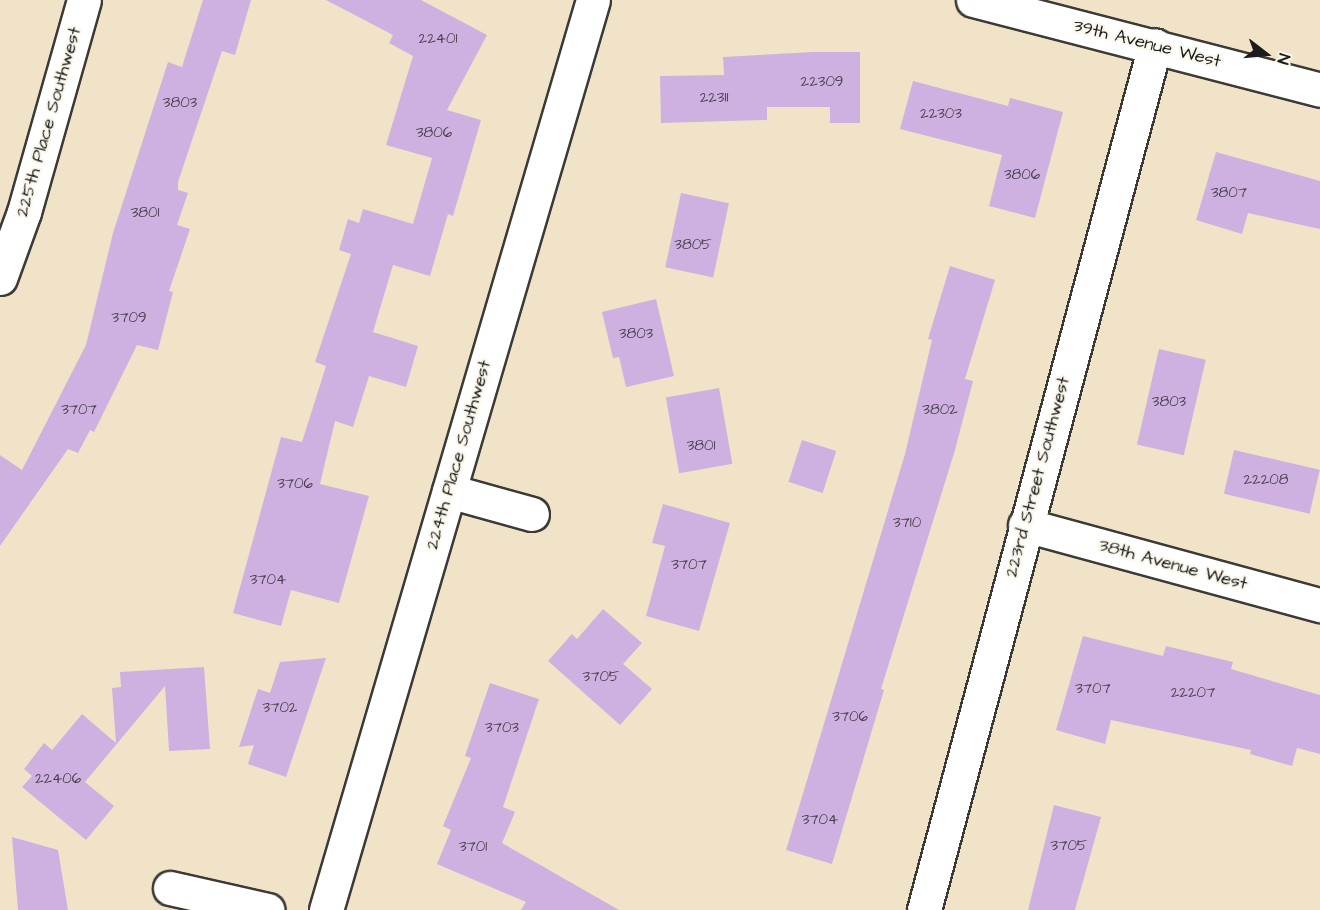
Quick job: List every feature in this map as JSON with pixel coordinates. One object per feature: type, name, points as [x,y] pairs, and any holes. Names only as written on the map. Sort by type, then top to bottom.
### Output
[{"type":"street","name":"225th Place Southwest","points":[[0,278],[24,212],[84,0]]},
{"type":"street","name":"224th Place Southwest","points":[[326,910],[592,0]]},
{"type":"street","name":"39th Avenue West","points":[[973,0],[1155,45],[1320,90]]},
{"type":"street","name":"223rd Street Southwest","points":[[924,910],[1155,45]]},
{"type":"street","points":[[448,491],[532,514]]},
{"type":"street","name":"38th Avenue West","points":[[1025,525],[1320,604]]},
{"type":"street","points":[[170,888],[268,910]]},
{"type":"building","points":[[203,0],[251,0],[235,55],[222,51],[178,182],[178,190],[188,193],[177,225],[190,229],[169,291],[173,292],[158,350],[137,345],[94,432],[90,430],[78,453],[68,449],[0,546],[0,455],[22,470],[86,345],[113,233],[168,62],[182,67]]},
{"type":"building","points":[[326,0],[421,0],[487,35],[447,110],[481,120],[453,216],[448,214],[430,276],[393,265],[373,332],[418,346],[406,387],[369,376],[353,427],[335,421],[320,484],[369,496],[339,603],[291,590],[281,626],[233,613],[281,437],[302,442],[326,366],[315,362],[351,254],[339,250],[348,219],[359,223],[363,209],[413,224],[432,158],[386,145],[413,56],[389,43],[393,35]]},
{"type":"building","points":[[860,52],[860,123],[830,123],[830,107],[767,107],[767,120],[661,123],[660,76],[724,75],[723,57]]},
{"type":"building","points":[[913,81],[1008,106],[1010,98],[1063,112],[1035,218],[989,206],[1002,155],[900,129]]},
{"type":"building","points":[[1216,152],[1320,181],[1320,229],[1248,213],[1242,234],[1196,220]]},
{"type":"building","points":[[681,193],[729,203],[713,278],[665,267]]},
{"type":"building","points":[[950,266],[995,280],[965,379],[973,381],[955,450],[881,689],[884,690],[832,864],[786,850],[905,454],[932,340],[928,339]]},
{"type":"building","points":[[656,299],[674,376],[626,387],[619,357],[613,358],[602,312]]},
{"type":"building","points":[[1159,349],[1206,360],[1184,455],[1137,444]]},
{"type":"building","points":[[719,388],[732,464],[679,473],[666,397]]},
{"type":"building","points":[[802,440],[836,451],[823,493],[788,482]]},
{"type":"building","points":[[1234,450],[1320,470],[1310,514],[1224,494]]},
{"type":"building","points":[[663,504],[730,523],[699,631],[646,616],[665,546],[652,543]]},
{"type":"building","points":[[603,609],[642,643],[623,664],[652,689],[620,725],[548,661],[572,634],[577,639]]},
{"type":"building","points":[[1083,636],[1163,656],[1166,646],[1233,662],[1231,669],[1320,695],[1320,754],[1297,748],[1292,766],[1250,754],[1251,750],[1111,720],[1105,744],[1056,730]]},
{"type":"building","points":[[326,658],[286,777],[248,764],[254,745],[239,747],[258,689],[270,693],[280,662]]},
{"type":"building","points":[[204,667],[210,749],[169,751],[165,686],[85,782],[114,806],[86,840],[22,787],[32,776],[24,769],[44,743],[52,750],[82,714],[116,743],[112,688],[121,687],[120,672]]},
{"type":"building","points":[[490,683],[539,699],[503,807],[515,812],[502,843],[619,910],[521,910],[526,902],[437,864],[451,830],[443,826],[471,758],[465,756]]},
{"type":"building","points":[[1054,805],[1101,817],[1075,910],[1028,910]]},
{"type":"building","points":[[12,837],[58,850],[68,910],[18,910]]}]
